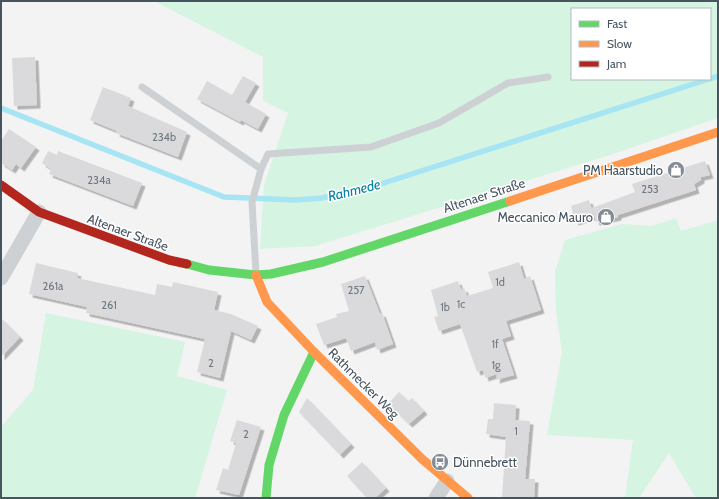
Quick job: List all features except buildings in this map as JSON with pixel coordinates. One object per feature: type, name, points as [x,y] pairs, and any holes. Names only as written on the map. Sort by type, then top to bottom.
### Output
[{"type":"main road","name":"Altenaer Straße","points":[[1,185],[39,212],[169,260],[209,270],[256,275],[271,274],[323,262],[718,132]]},
{"type":"main road","name":"Rathmecker Weg","points":[[256,275],[267,302],[314,352],[447,481],[468,498]]},
{"type":"main road","points":[[266,498],[269,466],[284,415],[314,352]]},
{"type":"street","points":[[1,278],[39,212]]},
{"type":"street","points":[[436,498],[447,481]]},
{"type":"lane","points":[[256,275],[252,202],[261,169],[268,154],[371,147],[439,123],[508,83],[548,77]]},
{"type":"lane","points":[[142,87],[261,169]]},
{"type":"green space","points":[[154,1],[718,1],[718,118],[610,155],[315,246],[260,249],[264,185],[288,113],[263,101],[263,57]]},
{"type":"green space","points":[[676,218],[681,231],[718,220],[718,498],[696,498],[669,453],[639,498],[625,498],[633,440],[547,435],[562,352],[556,312],[555,272],[565,240],[622,224],[652,226]]},
{"type":"green space","points":[[46,313],[185,342],[177,376],[227,390],[195,498],[1,498],[1,427],[33,390]]},
{"type":"waterway","name":"Rahmede","points":[[711,79],[718,76]]},
{"type":"waterway","name":"Rahmede","points":[[1,108],[224,197],[296,200],[322,198],[368,188],[706,80]]},
{"type":"traffic: fast","points":[[187,264],[209,270],[256,275],[271,274],[323,262],[510,201]]},
{"type":"traffic: fast","points":[[266,498],[269,465],[284,415],[314,352]]},
{"type":"traffic: slow","points":[[510,201],[718,132]]},
{"type":"traffic: slow","points":[[256,275],[267,302],[314,352],[422,459],[468,498]]},
{"type":"traffic: jam","points":[[1,185],[39,212],[169,260],[187,264]]},
{"type":"place","name":"PM Haarstudio","points":[[676,170]]},
{"type":"place","name":"Meccanico Mauro","points":[[606,217]]},
{"type":"place","name":"Dünnebrett","points":[[440,462]]}]
